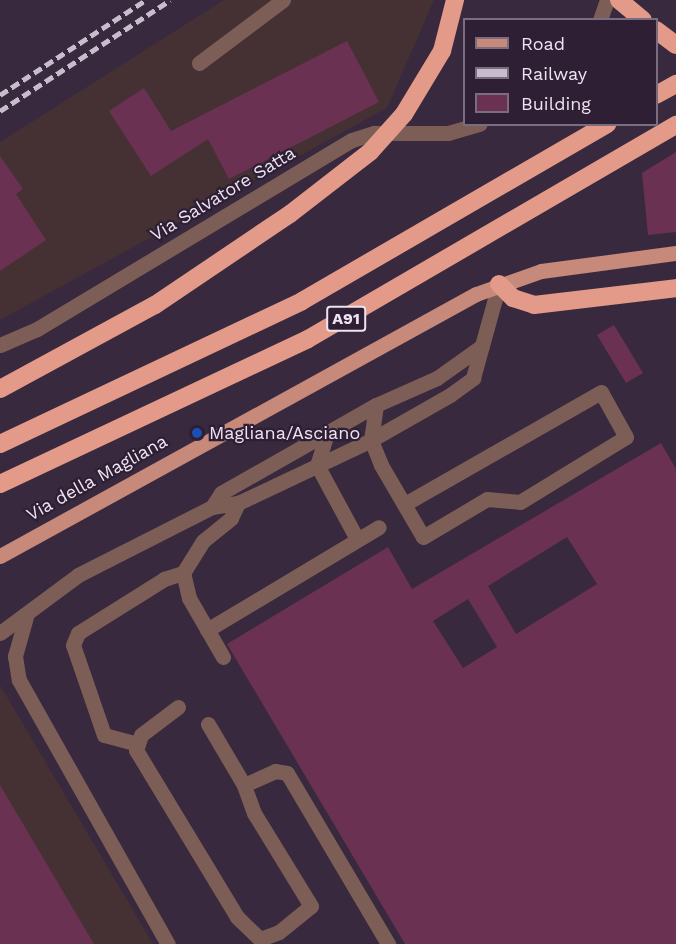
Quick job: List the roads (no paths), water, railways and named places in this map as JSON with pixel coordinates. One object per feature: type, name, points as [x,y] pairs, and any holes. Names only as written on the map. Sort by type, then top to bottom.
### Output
[{"type":"highway","points":[[0,389],[155,305],[290,214],[370,152],[413,104],[442,51],[455,0]]},
{"type":"highway","points":[[619,0],[641,18]]},
{"type":"highway","points":[[658,31],[676,45]]},
{"type":"highway","points":[[658,94],[676,84]]},
{"type":"highway","name":"A91","points":[[0,484],[204,392],[328,328],[676,125]]},
{"type":"highway","name":"A91","points":[[0,444],[302,301],[604,126]]},
{"type":"highway","points":[[499,284],[513,298],[534,305],[676,288]]},
{"type":"main road","name":"Via della Magliana","points":[[0,556],[442,309],[499,284],[549,269],[676,253]]},
{"type":"street","points":[[200,63],[283,0]]},
{"type":"street","points":[[601,18],[607,0]]},
{"type":"street","name":"Via Salvatore Satta","points":[[0,345],[38,328],[352,140],[374,133],[448,133],[473,126]]},
{"type":"street","points":[[0,633],[26,617],[44,596],[78,574],[212,507],[238,503],[371,440],[473,378],[499,284]]},
{"type":"street","points":[[212,507],[221,493],[376,405],[437,378],[482,346]]},
{"type":"street","points":[[376,405],[371,440],[405,504],[423,537],[487,499],[520,502],[626,437],[601,392],[405,504]]},
{"type":"street","points":[[327,433],[317,465],[357,539]]},
{"type":"street","points":[[138,744],[104,735],[73,645],[78,633],[183,573],[202,541],[231,518],[238,503]]},
{"type":"street","points":[[207,630],[379,527]]},
{"type":"street","points":[[183,573],[183,585],[223,657]]},
{"type":"street","points":[[26,617],[15,656],[19,680],[168,944]]},
{"type":"street","points":[[178,707],[141,735],[136,750],[237,917],[260,939],[279,932],[311,906],[254,813],[244,785],[208,724]]},
{"type":"street","points":[[244,785],[274,771],[287,773],[388,944]]},
{"type":"railway","points":[[0,95],[146,0]]},
{"type":"railway","points":[[0,111],[170,0]]},
{"type":"place","name":"Magliana/Asciano","points":[[197,433]]}]
